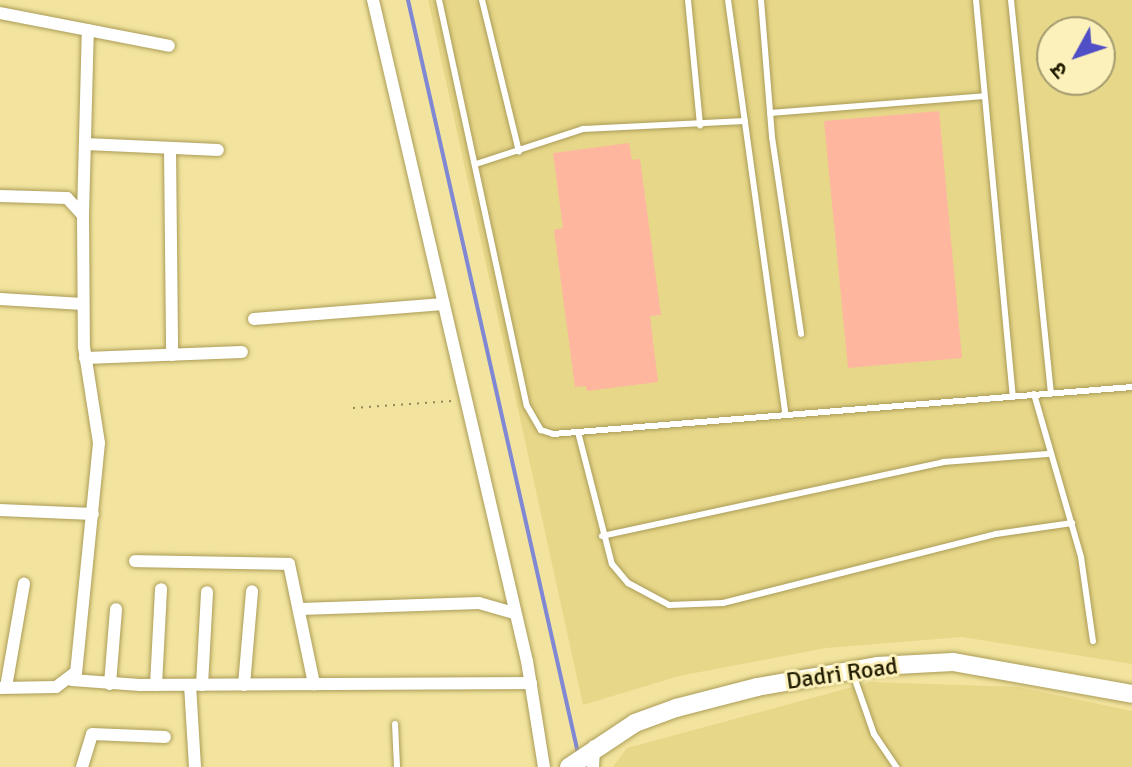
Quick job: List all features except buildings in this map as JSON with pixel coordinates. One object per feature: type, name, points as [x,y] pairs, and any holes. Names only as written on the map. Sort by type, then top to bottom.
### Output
[{"type":"main road","name":"Dadri Road","points":[[584,759],[635,723],[714,696],[852,671],[953,662],[1132,694]]},
{"type":"street","points":[[373,0],[531,683],[544,767]]},
{"type":"street","points":[[0,13],[169,46]]},
{"type":"street","points":[[72,680],[99,443],[85,358],[83,304],[88,30]]},
{"type":"street","points":[[86,144],[218,150]]},
{"type":"street","points":[[170,148],[172,355]]},
{"type":"street","points":[[0,196],[67,198],[83,215]]},
{"type":"street","points":[[0,299],[83,304]]},
{"type":"street","points":[[254,319],[443,304]]},
{"type":"street","points":[[85,358],[242,352]]},
{"type":"street","points":[[0,510],[93,514]]},
{"type":"street","points":[[135,561],[284,561],[292,569],[314,684]]},
{"type":"street","points":[[24,584],[3,688],[56,687],[72,680],[156,685],[531,683]]},
{"type":"street","points":[[156,685],[161,589]]},
{"type":"street","points":[[244,685],[252,591]]},
{"type":"street","points":[[195,767],[196,685],[207,592]]},
{"type":"street","points":[[300,609],[479,603],[515,613]]},
{"type":"street","points":[[110,684],[116,609]]},
{"type":"street","points":[[82,767],[92,734],[165,737]]},
{"type":"lane","points":[[439,0],[532,421],[553,434],[1132,387]]},
{"type":"lane","points":[[482,0],[519,152]]},
{"type":"lane","points":[[688,0],[700,125]]},
{"type":"lane","points":[[728,0],[785,413]]},
{"type":"lane","points":[[761,0],[770,113],[801,334]]},
{"type":"lane","points":[[976,0],[1013,396]]},
{"type":"lane","points":[[1011,0],[1051,393]]},
{"type":"lane","points":[[770,113],[984,96]]},
{"type":"lane","points":[[476,164],[583,129],[745,121]]},
{"type":"lane","points":[[1034,394],[1048,454],[1072,523],[1093,641]]},
{"type":"lane","points":[[578,432],[602,536],[612,564],[628,583],[669,605],[693,607],[996,534],[1072,523]]},
{"type":"lane","points":[[602,536],[943,462],[1048,454]]},
{"type":"lane","points":[[852,671],[874,734],[896,767]]},
{"type":"lane","points":[[395,724],[397,767]]},
{"type":"path","points":[[353,408],[465,400]]},
{"type":"shaded area","points":[[428,0],[1132,0],[1132,664],[962,637],[826,648],[679,676],[583,705]]},
{"type":"shaded area","points":[[871,682],[1018,687],[1132,711],[1132,767],[613,767],[627,748]]},
{"type":"waterway","points":[[408,0],[578,753]]}]
